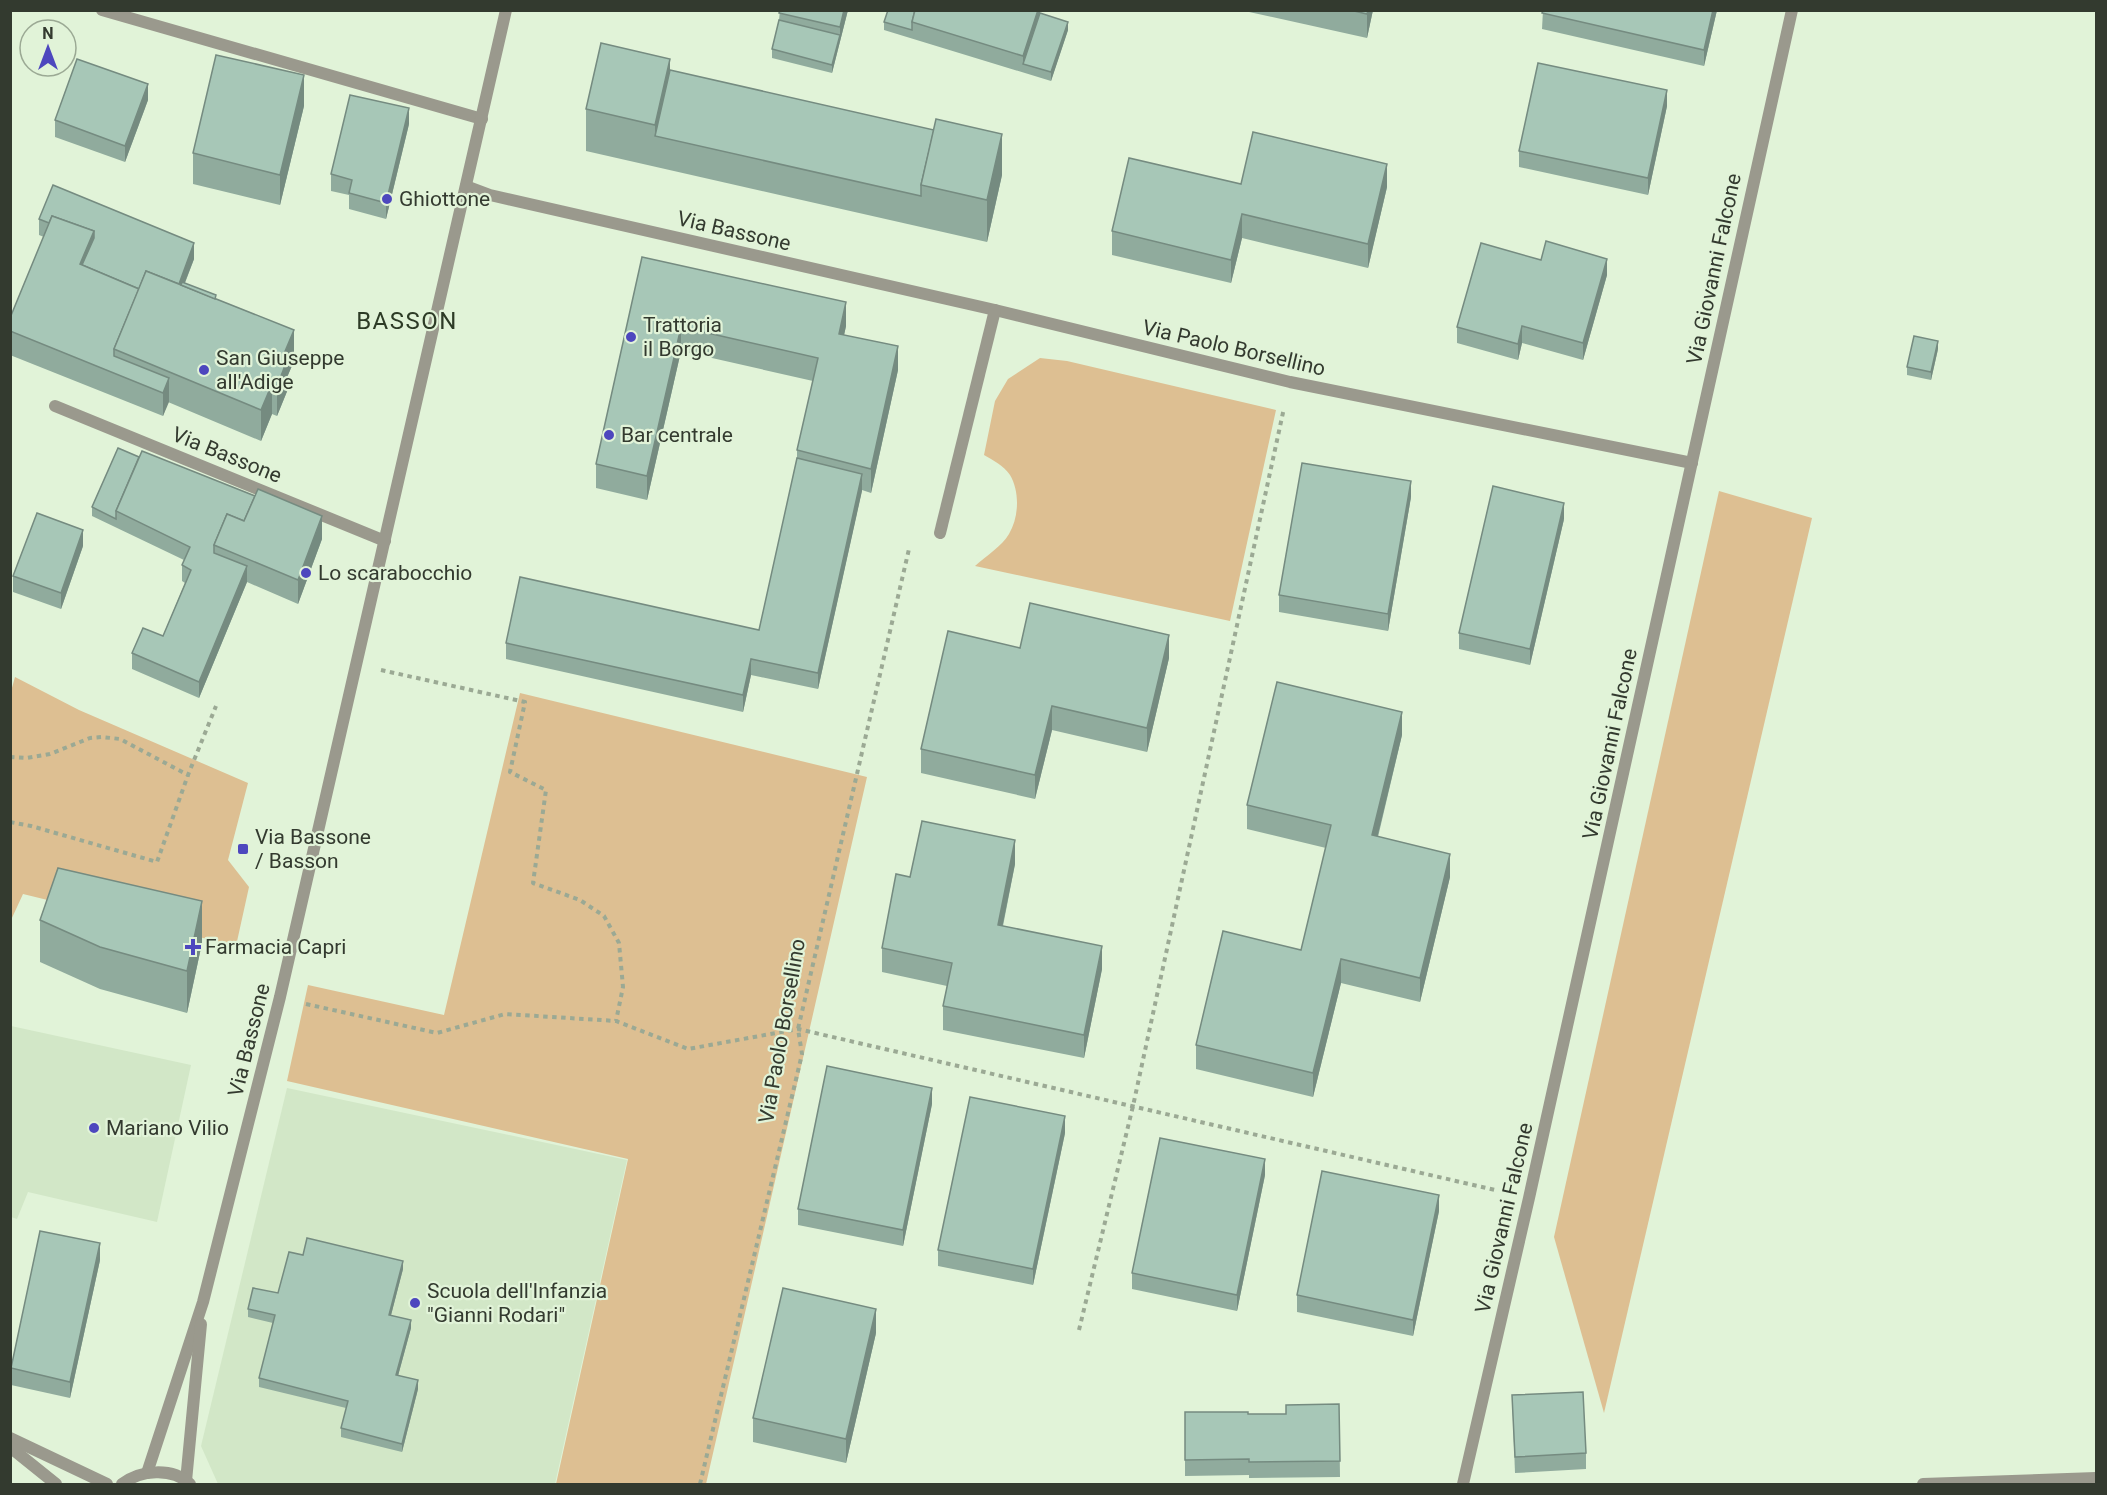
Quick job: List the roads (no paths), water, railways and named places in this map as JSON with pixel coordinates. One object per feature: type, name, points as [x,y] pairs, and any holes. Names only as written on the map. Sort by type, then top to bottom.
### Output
[{"type":"street","points":[[102,10],[482,119]]},
{"type":"street","name":"Via Bassone","points":[[147,1473],[203,1302],[280,997],[506,10]]},
{"type":"street","name":"Via Giovanni Falcone","points":[[1463,1485],[1535,1174],[1792,10]]},
{"type":"street","name":"Via Bassone","points":[[466,186],[490,195],[995,310]]},
{"type":"street","points":[[939,533],[995,310]]},
{"type":"street","name":"Via Paolo Borsellino","points":[[995,310],[1290,382],[1692,463]]},
{"type":"street","name":"Via Bassone","points":[[55,406],[385,541]]},
{"type":"street","points":[[122,1485],[129,1479],[147,1473],[165,1473],[188,1483],[203,1302]]},
{"type":"street","points":[[10,1438],[107,1485]]},
{"type":"street","points":[[10,1447],[56,1485]]},
{"type":"street","points":[[1923,1485],[2097,1478]]},
{"type":"place","name":"Ghiottone","points":[[387,199]]},
{"type":"place","name":"Trattoria il Borgo","points":[[631,337]]},
{"type":"place","name":"San Giuseppe all'Adige","points":[[204,370]]},
{"type":"place","name":"Bar centrale","points":[[609,435]]},
{"type":"place","name":"Lo scarabocchio","points":[[306,573]]},
{"type":"place","name":"Via Bassone / Basson","points":[[243,849]]},
{"type":"place","name":"Farmacia Capri","points":[[193,947]]},
{"type":"place","name":"Mariano Vilio","points":[[94,1128]]},
{"type":"place","name":"Scuola dell'Infanzia \"Gianni Rodari\"","points":[[415,1303]]},
{"type":"district","name":"BASSON","points":[[407,321]]}]
